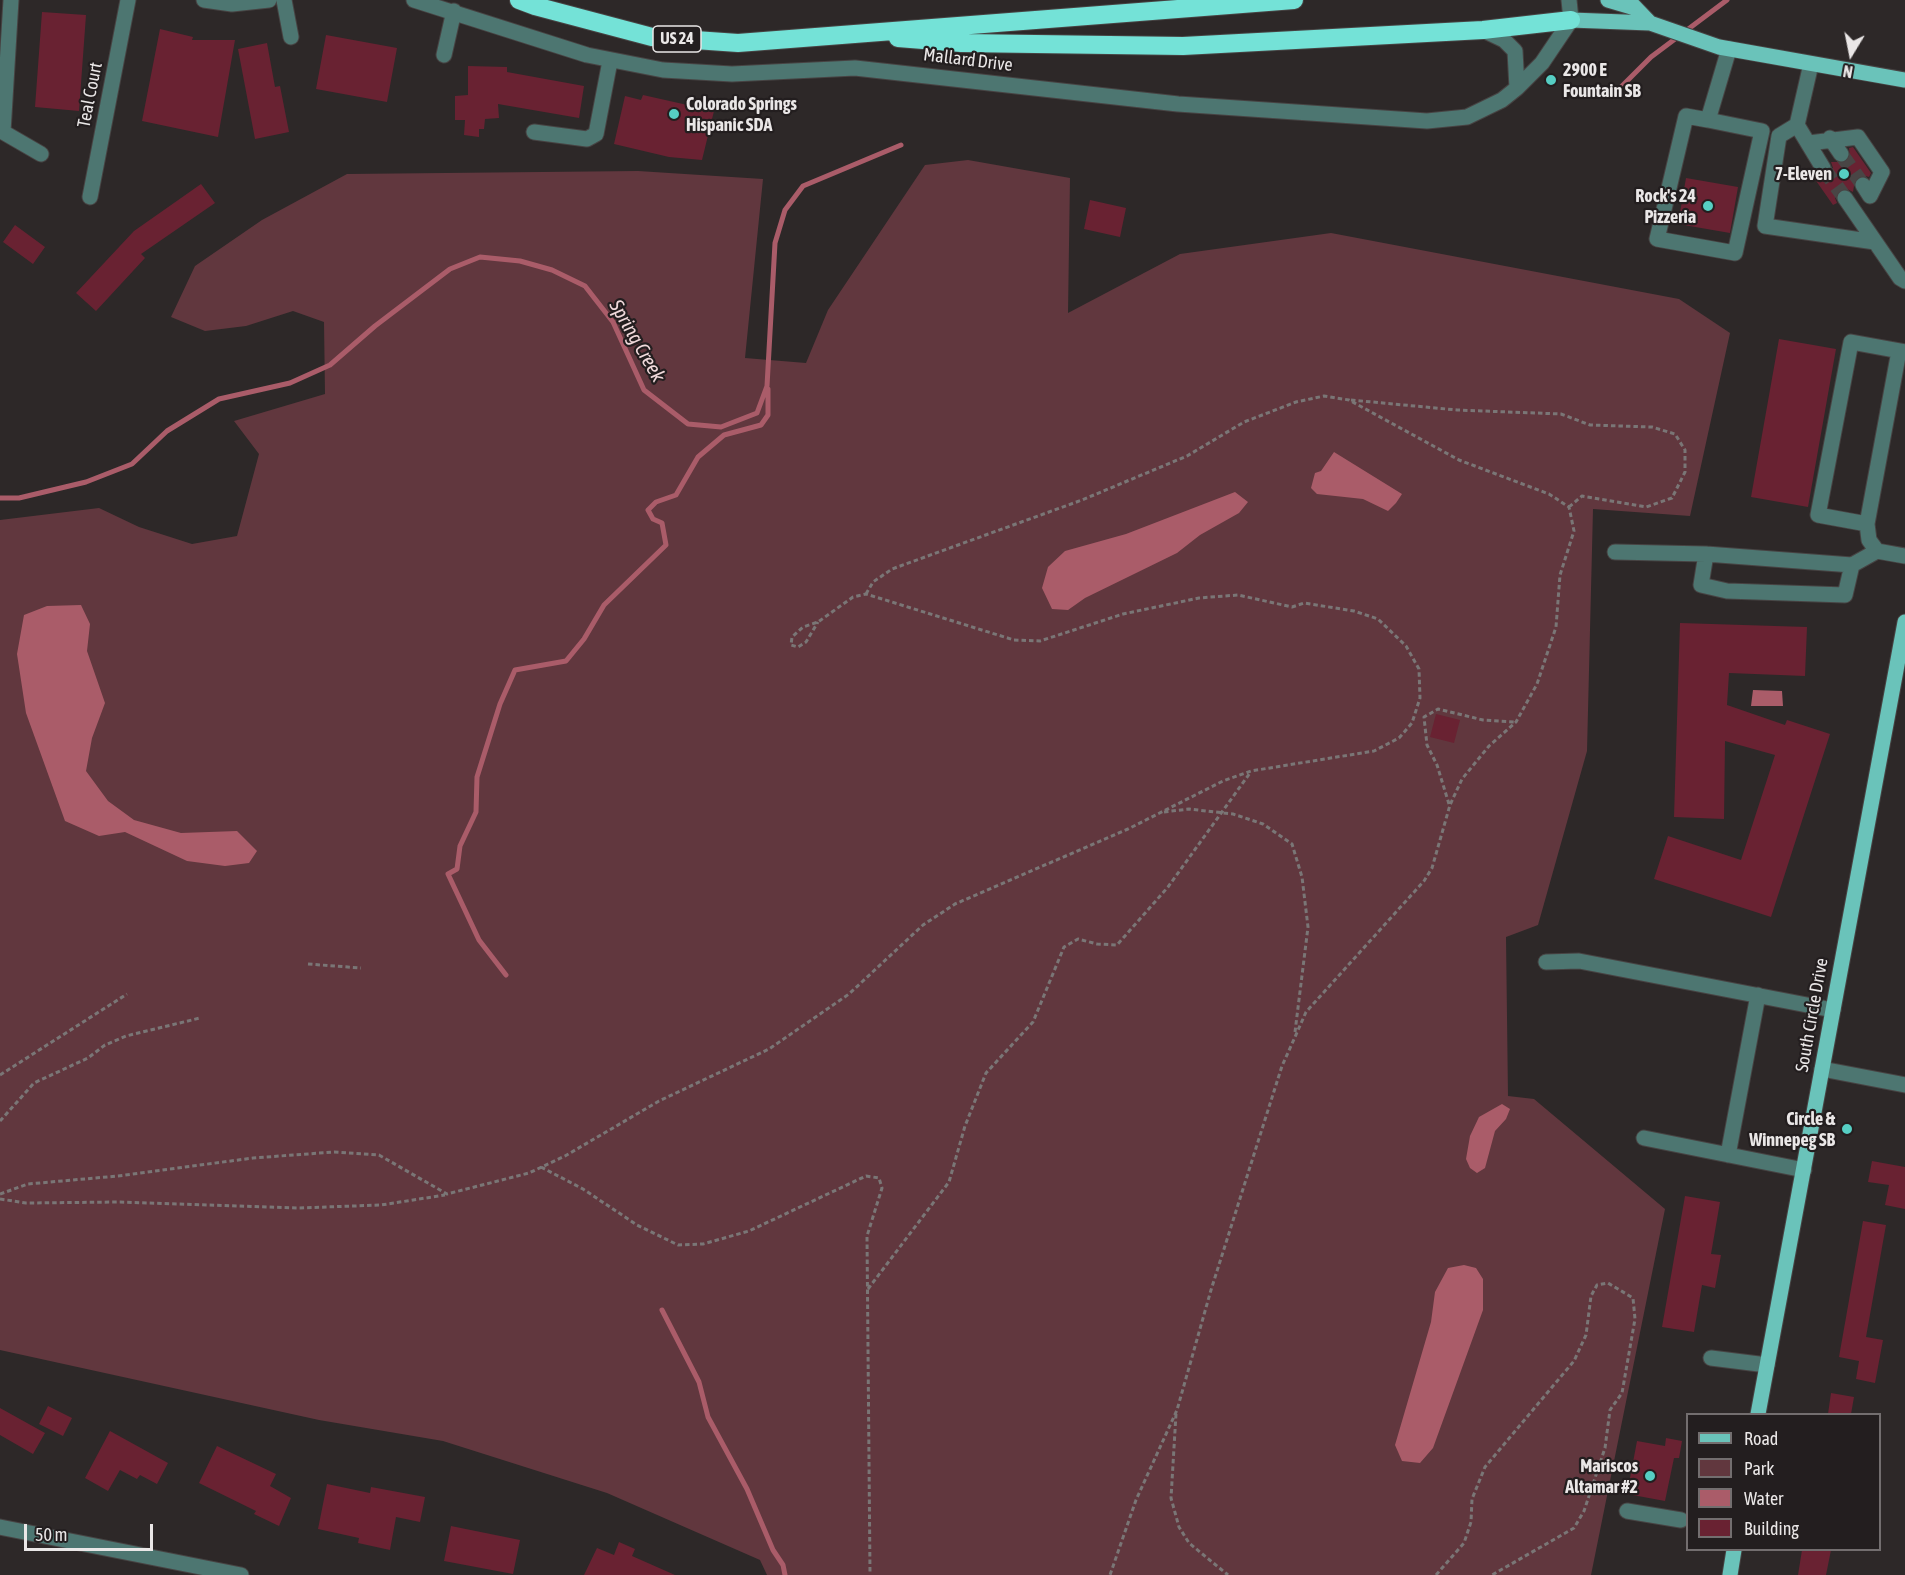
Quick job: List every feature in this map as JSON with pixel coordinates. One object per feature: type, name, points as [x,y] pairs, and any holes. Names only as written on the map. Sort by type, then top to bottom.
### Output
[{"type":"highway","name":"US 24","points":[[519,0],[652,37],[738,43],[1294,0]]},
{"type":"highway","points":[[839,34],[961,43],[1183,46],[1483,30],[1571,20]]},
{"type":"main road","points":[[1608,0],[1632,4],[1650,23]]},
{"type":"main road","points":[[1571,20],[1650,23],[1724,48],[1811,64],[1901,76]]},
{"type":"main road","name":"South Circle Drive","points":[[1758,1413],[1905,622]]},
{"type":"main road","points":[[1730,1575],[1734,1551]]},
{"type":"street","points":[[11,0],[2,132],[41,154]]},
{"type":"street","name":"Teal Court","points":[[90,197],[128,0]]},
{"type":"street","points":[[204,0],[232,4],[269,0]]},
{"type":"street","points":[[284,0],[291,37]]},
{"type":"street","name":"Mallard Drive","points":[[414,0],[610,61],[663,70],[732,74],[855,68],[1178,104],[1427,121],[1467,117],[1502,100],[1518,88],[1542,63],[1571,20]]},
{"type":"street","points":[[1569,0],[1571,20]]},
{"type":"street","points":[[444,55],[454,12]]},
{"type":"street","points":[[1483,30],[1504,40],[1515,51],[1518,88]]},
{"type":"street","points":[[1708,120],[1724,48]]},
{"type":"street","points":[[534,132],[587,139],[596,134],[610,61]]},
{"type":"street","points":[[1811,64],[1797,125],[1779,136],[1765,226],[1875,242]]},
{"type":"street","points":[[1686,116],[1708,120],[1762,131],[1735,253],[1657,239],[1686,116]]},
{"type":"street","points":[[1797,125],[1823,168]]},
{"type":"street","points":[[1809,143],[1830,138],[1858,137],[1882,172],[1866,190],[1858,218]]},
{"type":"street","points":[[1830,138],[1841,154]]},
{"type":"street","points":[[1845,198],[1905,281]]},
{"type":"street","points":[[1867,524],[1818,515],[1851,342],[1902,351],[1867,524],[1869,540],[1877,551]]},
{"type":"street","points":[[1615,552],[1706,554],[1852,565],[1877,551],[1905,556]]},
{"type":"street","points":[[1706,554],[1701,585],[1727,591],[1845,595],[1852,565]]},
{"type":"street","points":[[1546,962],[1579,961],[1833,1010]]},
{"type":"street","points":[[1728,1155],[1758,996]]},
{"type":"street","points":[[1822,1069],[1905,1085]]},
{"type":"street","points":[[1644,1138],[1804,1170]]},
{"type":"street","points":[[1711,1359],[1767,1365]]},
{"type":"street","points":[[1627,1511],[1681,1520]]},
{"type":"street","points":[[0,1527],[241,1575]]},
{"type":"path","points":[[866,594],[873,582],[892,569],[1093,496],[1187,456],[1244,422],[1296,402],[1324,396],[1457,410],[1561,414],[1590,425],[1652,427],[1675,434],[1685,450],[1685,472],[1672,498],[1646,507],[1582,496],[1569,507]]},
{"type":"path","points":[[1110,1575],[1136,1500],[1177,1410],[1211,1290],[1282,1066],[1306,1012],[1424,881],[1432,867],[1450,805],[1462,779],[1489,746],[1516,722],[1537,684],[1556,627],[1560,575],[1574,531],[1569,507],[1549,494],[1459,460],[1349,400]]},
{"type":"path","points":[[0,1199],[26,1203],[120,1202],[298,1208],[381,1205],[447,1194],[529,1173],[565,1156],[659,1101],[769,1049],[849,994],[923,925],[955,904],[1161,812],[1223,781],[1251,771],[1374,751],[1399,738],[1412,723],[1420,698],[1419,669],[1406,646],[1378,619],[1353,611],[1304,603],[1292,606],[1239,595],[1200,598],[1123,614],[1040,642],[1014,640],[866,594],[853,597],[818,622],[803,627],[792,637],[791,645],[798,647],[806,642],[818,622]]},
{"type":"path","points":[[1415,714],[1424,717],[1438,709],[1483,720],[1516,722]]},
{"type":"path","points":[[1424,717],[1427,745],[1437,765],[1450,805]]},
{"type":"path","points":[[867,1290],[949,1182],[965,1126],[986,1073],[1032,1023],[1064,947],[1078,939],[1097,944],[1117,945],[1168,887],[1210,827],[1223,813],[1233,793],[1251,771]]},
{"type":"path","points":[[1161,812],[1189,810],[1223,813],[1263,824],[1292,844],[1302,877],[1308,927],[1295,1037]]},
{"type":"path","points":[[308,964],[361,968]]},
{"type":"path","points":[[0,1075],[127,994]]},
{"type":"path","points":[[0,1121],[34,1083],[88,1058],[105,1045],[126,1036],[201,1018]]},
{"type":"path","points":[[0,1194],[28,1184],[118,1176],[253,1158],[343,1152],[379,1155],[447,1194]]},
{"type":"path","points":[[541,1167],[583,1189],[637,1225],[678,1245],[703,1244],[749,1231],[866,1176],[879,1178],[882,1188],[867,1236],[870,1573]]},
{"type":"path","points":[[1436,1575],[1464,1543],[1471,1522],[1472,1499],[1485,1467],[1574,1361],[1586,1335],[1591,1296],[1597,1284],[1608,1283],[1633,1298],[1635,1319],[1622,1393],[1610,1410],[1605,1448],[1584,1511],[1574,1528],[1492,1575]]},
{"type":"path","points":[[1177,1410],[1171,1498],[1179,1527],[1189,1543],[1228,1575]]},
{"type":"green space","points":[[968,160],[1070,178],[1068,313],[1180,254],[1331,233],[1679,299],[1730,333],[1690,516],[1593,509],[1587,751],[1538,925],[1506,937],[1508,1096],[1534,1099],[1665,1209],[1591,1575],[767,1575],[760,1560],[607,1493],[443,1441],[319,1420],[0,1350],[0,520],[99,508],[139,527],[192,544],[237,536],[259,454],[234,421],[325,394],[324,322],[293,311],[246,326],[205,331],[171,317],[195,266],[262,220],[347,174],[638,171],[763,179],[745,358],[806,363],[828,310],[925,165]]},
{"type":"water","points":[[1334,452],[1402,494],[1396,503],[1388,511],[1363,499],[1317,494],[1311,488],[1315,473],[1321,471]]},
{"type":"water","points":[[1235,492],[1248,502],[1239,513],[1200,535],[1177,553],[1085,598],[1068,610],[1052,609],[1042,588],[1048,567],[1065,551],[1126,534]]},
{"type":"water","points":[[81,605],[90,624],[87,651],[105,703],[92,738],[86,771],[108,801],[134,820],[181,833],[237,831],[257,851],[249,863],[225,866],[187,861],[125,832],[99,836],[65,821],[26,713],[17,654],[24,615],[47,606]]},
{"type":"water","points":[[1753,690],[1782,691],[1783,706],[1751,706]]},
{"type":"water","points":[[1502,1104],[1510,1109],[1506,1119],[1495,1131],[1485,1168],[1477,1173],[1470,1168],[1466,1159],[1470,1136],[1479,1117]]},
{"type":"water","points":[[1464,1265],[1476,1268],[1483,1279],[1483,1310],[1433,1448],[1420,1463],[1402,1461],[1395,1445],[1431,1322],[1435,1292],[1448,1268]]},
{"type":"building","points":[[42,12],[86,15],[79,111],[35,107]]},
{"type":"building","points":[[160,29],[193,37],[192,40],[235,40],[218,137],[142,121]]},
{"type":"building","points":[[326,35],[397,48],[387,102],[316,89]]},
{"type":"building","points":[[267,43],[275,87],[280,86],[289,132],[255,139],[238,49]]},
{"type":"building","points":[[468,66],[507,67],[507,72],[584,86],[579,118],[498,104],[499,118],[485,119],[484,129],[479,129],[479,137],[464,135],[465,120],[455,120],[455,96],[468,95]]},
{"type":"building","points":[[643,95],[714,111],[702,160],[669,157],[614,144],[625,96],[641,100]]},
{"type":"building","name":"7-Eleven","points":[[1853,147],[1871,173],[1869,177],[1862,175],[1855,180],[1853,192],[1845,188],[1839,190],[1835,198],[1837,203],[1833,205],[1812,175],[1814,173],[1823,178],[1828,176],[1833,168],[1831,162],[1846,162],[1850,158],[1849,148]]},
{"type":"building","name":"Rock's 24 Pizzeria","points":[[1686,178],[1738,187],[1730,233],[1678,224]]},
{"type":"building","points":[[201,184],[215,203],[141,254],[145,258],[96,311],[76,293],[134,231]]},
{"type":"building","points":[[1090,200],[1126,208],[1120,237],[1084,229]]},
{"type":"building","points":[[15,225],[45,247],[33,264],[3,242]]},
{"type":"building","points":[[1779,339],[1836,349],[1808,507],[1751,497]]},
{"type":"building","points":[[1680,623],[1807,627],[1805,676],[1729,673],[1727,705],[1785,725],[1787,720],[1830,734],[1771,917],[1654,879],[1668,836],[1741,860],[1775,755],[1725,741],[1724,819],[1674,817]]},
{"type":"building","points":[[1436,714],[1460,720],[1454,743],[1430,737]]},
{"type":"building","points":[[1872,1161],[1905,1167],[1905,1209],[1885,1205],[1889,1185],[1868,1182]]},
{"type":"building","points":[[1685,1196],[1720,1202],[1711,1254],[1721,1255],[1715,1288],[1702,1285],[1694,1332],[1662,1327]]},
{"type":"building","points":[[1863,1221],[1886,1225],[1866,1337],[1883,1340],[1875,1383],[1856,1379],[1859,1361],[1839,1357]]},
{"type":"building","points":[[1831,1393],[1854,1397],[1851,1413],[1828,1413]]},
{"type":"building","points":[[48,1406],[72,1418],[63,1436],[39,1424]]},
{"type":"building","points":[[0,1408],[45,1433],[33,1454],[0,1435]]},
{"type":"building","points":[[110,1431],[168,1463],[157,1484],[140,1475],[137,1479],[120,1470],[108,1491],[85,1478]]},
{"type":"building","name":"Mariscos Altamar #2","points":[[1666,1438],[1682,1441],[1679,1458],[1674,1458],[1665,1501],[1627,1494],[1637,1441],[1665,1446]]},
{"type":"building","points":[[217,1446],[276,1474],[270,1486],[291,1498],[279,1526],[254,1514],[256,1511],[199,1483]]},
{"type":"building","points":[[327,1484],[370,1493],[371,1487],[425,1497],[420,1522],[396,1517],[390,1550],[358,1543],[359,1538],[318,1529]]},
{"type":"building","points":[[451,1526],[520,1540],[513,1574],[444,1561]]},
{"type":"building","points":[[619,1542],[635,1549],[632,1556],[675,1575],[584,1575],[597,1548],[614,1555]]},
{"type":"building","points":[[1802,1551],[1831,1551],[1826,1575],[1798,1575]]},
{"type":"waterway","name":"Spring Creek","points":[[1615,93],[1651,57],[1727,0]]},
{"type":"waterway","name":"Spring Creek","points":[[0,498],[19,498],[86,482],[132,464],[167,431],[219,399],[290,383],[330,365],[375,326],[450,269],[480,257],[520,261],[552,270],[585,286],[613,322],[644,390],[688,424],[721,427],[757,413],[767,386],[775,243],[785,210],[803,186],[901,145]]},
{"type":"waterway","points":[[506,975],[479,940],[448,874],[457,869],[460,846],[476,812],[477,777],[500,704],[515,670],[566,661],[584,639],[604,605],[666,545],[662,523],[653,519],[648,510],[656,502],[676,495],[698,457],[724,435],[761,425],[768,415],[768,389]]},
{"type":"waterway","points":[[662,1310],[699,1382],[708,1417],[747,1489],[773,1550],[783,1565],[785,1575]]},
{"type":"tunnel","points":[[1841,154],[1863,185]]},
{"type":"tunnel","points":[[1823,168],[1845,198]]},
{"type":"place","name":"2900 E Fountain SB","points":[[1551,80]]},
{"type":"place","name":"Colorado Springs Hispanic SDA","points":[[674,114]]},
{"type":"place","name":"7-Eleven","points":[[1844,174]]},
{"type":"place","name":"Rock's 24 Pizzeria","points":[[1708,206]]},
{"type":"place","name":"Circle & Winnepeg SB","points":[[1847,1129]]},
{"type":"place","name":"Mariscos Altamar #2","points":[[1650,1476]]}]
